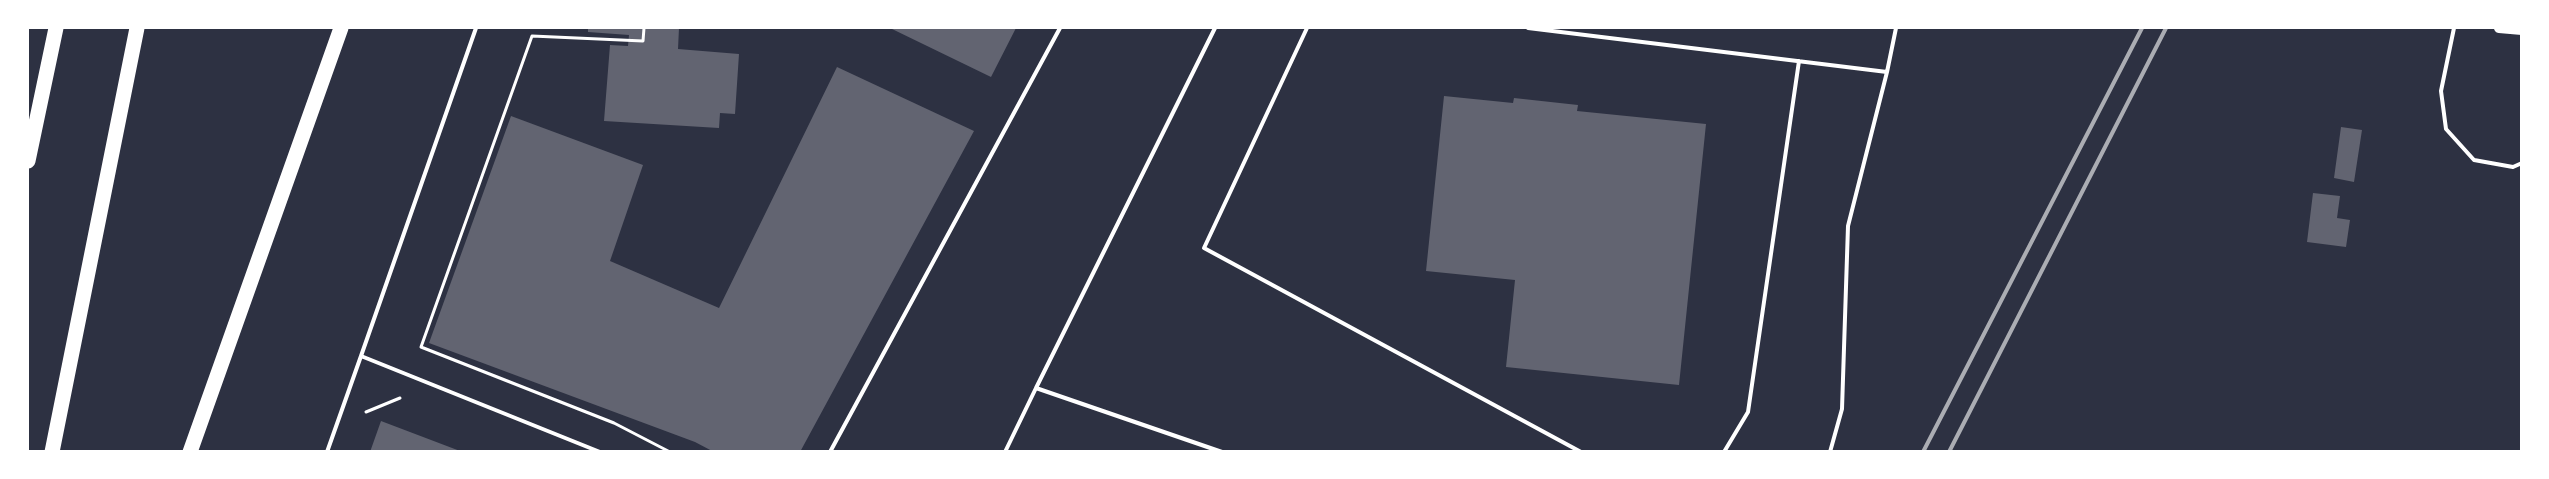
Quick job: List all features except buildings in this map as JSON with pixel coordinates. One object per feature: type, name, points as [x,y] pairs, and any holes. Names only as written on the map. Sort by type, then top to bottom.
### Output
[{"type":"highway","points":[[28,161],[56,28]]},
{"type":"highway","points":[[52,452],[137,28]]},
{"type":"highway","points":[[190,452],[341,28]]},
{"type":"highway","points":[[28,123],[52,52]]},
{"type":"main road","points":[[2499,28],[2522,30]]},
{"type":"lane","points":[[327,452],[476,28]]},
{"type":"lane","points":[[830,452],[1060,28]]},
{"type":"lane","points":[[1005,452],[1215,28]]},
{"type":"lane","points":[[1307,28],[1204,248],[1581,452]]},
{"type":"lane","points":[[1528,28],[1887,72]]},
{"type":"lane","points":[[1830,452],[1842,408],[1848,226],[1887,72],[1896,28]]},
{"type":"lane","points":[[2454,28],[2441,91],[2446,129],[2474,160],[2513,167],[2522,163]]},
{"type":"lane","points":[[1724,452],[1748,412],[1799,62]]},
{"type":"lane","points":[[361,356],[600,452]]},
{"type":"lane","points":[[1036,388],[1222,452]]},
{"type":"path","points":[[644,28],[643,41],[532,36],[421,347],[614,423],[670,452]]},
{"type":"path","points":[[364,413],[400,398]]},
{"type":"railway","points":[[1923,452],[2142,28]]},
{"type":"railway","points":[[1949,452],[2166,28]]}]
